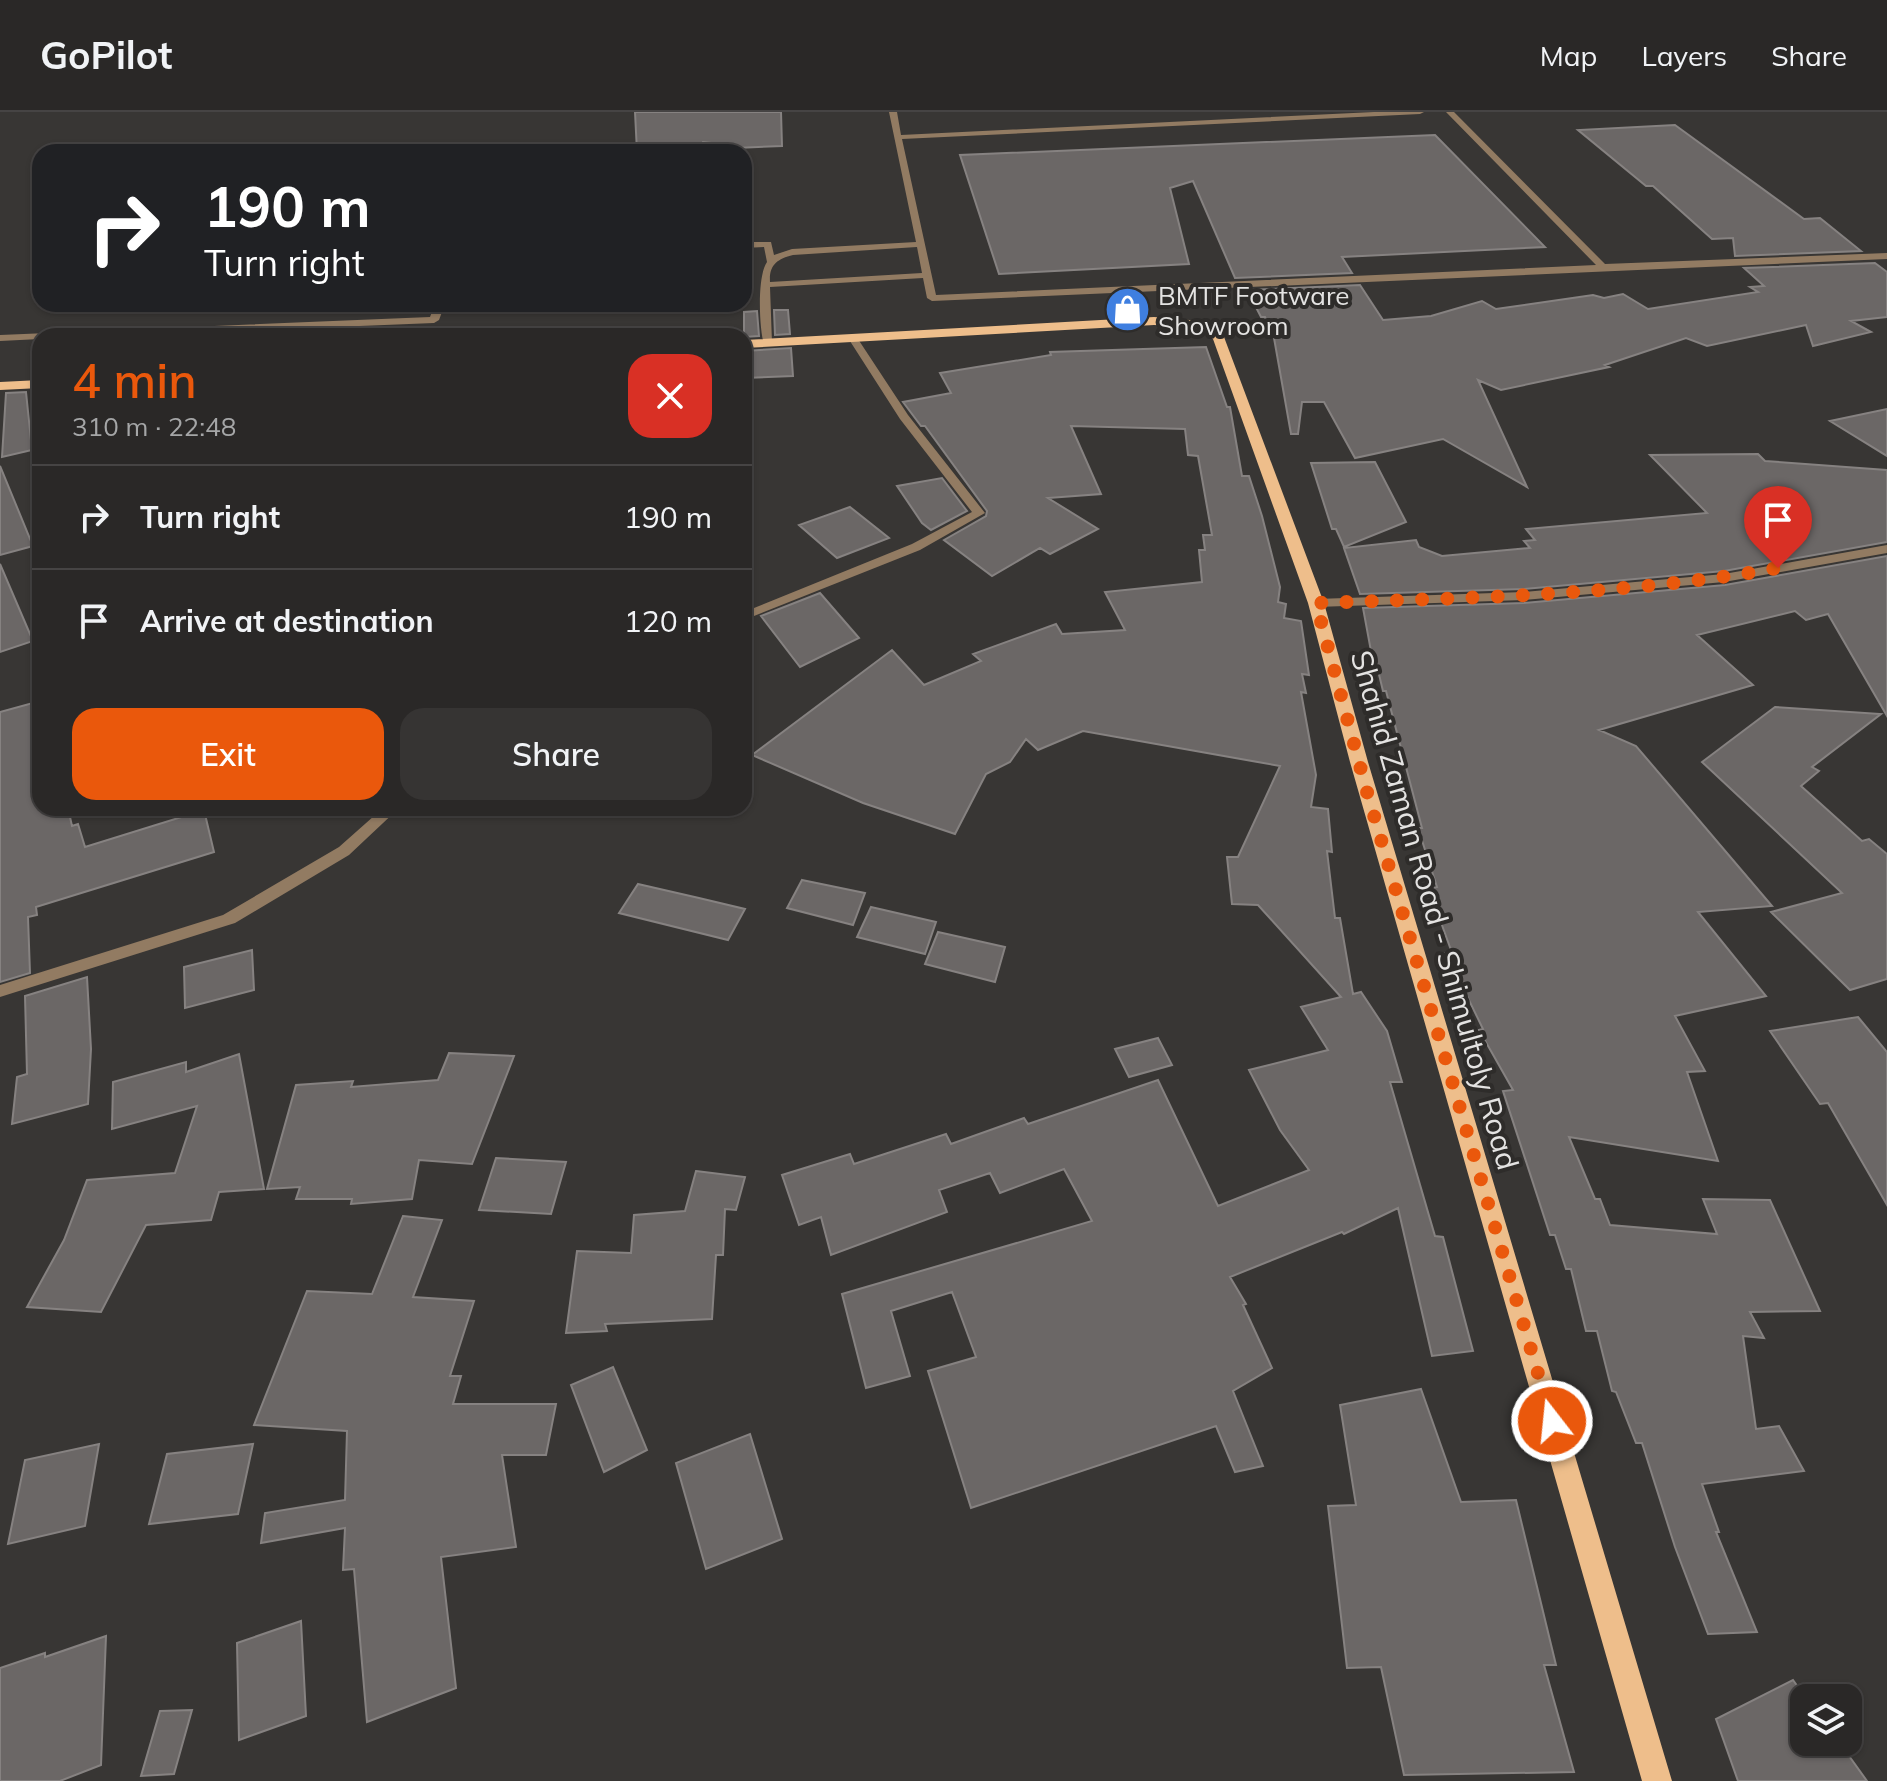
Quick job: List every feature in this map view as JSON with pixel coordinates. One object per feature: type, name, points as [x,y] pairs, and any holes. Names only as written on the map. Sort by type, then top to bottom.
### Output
[{"type":"main road","name":"Shahid Zaman Road - Shimultoly Road","points":[[752,344],[1154,321],[1197,324],[1218,337],[1316,603],[1372,807],[1657,1781]]},
{"type":"main road","points":[[0,386],[32,384]]},
{"type":"street","points":[[893,112],[932,298],[1887,256]]},
{"type":"street","points":[[898,137],[1420,112]]},
{"type":"street","points":[[1450,112],[1603,267]]},
{"type":"street","points":[[752,245],[768,244],[770,261],[765,271],[767,343]]},
{"type":"street","points":[[770,261],[792,252],[920,244]]},
{"type":"street","points":[[765,285],[927,275]]},
{"type":"street","points":[[238,328],[434,320],[437,312]]},
{"type":"street","points":[[0,338],[32,336]]},
{"type":"street","points":[[752,613],[916,547],[979,513],[904,417],[853,338]]},
{"type":"street","points":[[1316,603],[1524,596],[1724,578],[1887,549]]},
{"type":"street","points":[[0,991],[229,919],[344,851],[383,816]]},
{"type":"building","points":[[635,112],[781,112],[782,146],[752,147],[752,144],[703,142],[637,144]]},
{"type":"building","points":[[1675,125],[1804,219],[1820,218],[1861,251],[1735,256],[1733,238],[1712,239],[1653,186],[1646,186],[1578,130]]},
{"type":"building","points":[[1435,135],[1545,247],[1342,257],[1352,273],[1235,278],[1193,181],[1170,188],[1189,264],[999,274],[960,155]]},
{"type":"building","points":[[1875,263],[1887,272],[1887,317],[1851,321],[1871,332],[1813,346],[1806,325],[1707,346],[1686,338],[1605,365],[1609,367],[1501,390],[1478,380],[1527,487],[1443,439],[1355,458],[1324,402],[1302,402],[1298,434],[1291,434],[1274,338],[1265,317],[1261,317],[1247,290],[1360,285],[1383,320],[1431,316],[1482,301],[1496,309],[1593,295],[1604,298],[1623,294],[1648,309],[1758,292],[1750,287],[1764,286],[1744,268]]},
{"type":"building","points":[[774,310],[788,310],[790,334],[775,335]]},
{"type":"building","points":[[757,311],[759,336],[752,336],[752,328],[744,328],[744,312]]},
{"type":"building","points":[[1206,347],[1227,407],[1230,407],[1242,476],[1249,476],[1262,516],[1280,587],[1278,602],[1286,604],[1284,618],[1301,621],[1309,675],[1302,674],[1306,693],[1301,692],[1316,775],[1311,807],[1328,809],[1332,852],[1327,851],[1335,918],[1340,918],[1353,994],[1361,992],[1387,1031],[1402,1082],[1390,1082],[1435,1236],[1443,1237],[1473,1351],[1432,1356],[1398,1208],[1344,1234],[1342,1232],[1230,1277],[1246,1304],[1243,1305],[1272,1368],[1233,1391],[1263,1466],[1235,1472],[1216,1426],[971,1508],[928,1371],[976,1357],[952,1292],[891,1311],[910,1376],[866,1388],[842,1294],[1092,1221],[1064,1169],[1000,1193],[990,1173],[939,1190],[947,1212],[831,1255],[821,1217],[799,1225],[782,1175],[850,1154],[854,1164],[946,1134],[951,1144],[1024,1118],[1028,1124],[1158,1080],[1218,1206],[1309,1170],[1280,1130],[1249,1070],[1328,1050],[1301,1007],[1341,997],[1258,905],[1232,904],[1227,857],[1238,857],[1280,766],[1083,731],[1038,750],[1026,739],[1010,762],[986,774],[955,834],[863,803],[752,755],[892,650],[924,685],[981,661],[973,654],[1056,624],[1062,634],[1125,630],[1105,592],[1202,582],[1199,550],[1205,550],[1203,535],[1212,535],[1198,456],[1188,455],[1185,429],[1071,426],[1101,494],[1048,498],[1098,529],[1050,554],[1040,548],[992,576],[944,540],[986,516],[987,511],[925,426],[921,426],[903,402],[951,393],[940,373],[1051,355],[1050,352]]},
{"type":"building","points":[[791,348],[793,376],[752,378],[752,350]]},
{"type":"building","points":[[26,392],[32,450],[2,457],[6,393]]},
{"type":"building","points":[[1887,409],[1887,456],[1830,421]]},
{"type":"building","points":[[1758,454],[1765,461],[1887,470],[1887,542],[1724,571],[1524,589],[1360,594],[1344,548],[1416,540],[1419,547],[1442,556],[1530,548],[1524,541],[1535,540],[1526,529],[1707,513],[1650,455]]},
{"type":"building","points":[[1375,462],[1406,522],[1344,547],[1336,529],[1332,529],[1311,463]]},
{"type":"building","points":[[0,466],[32,546],[0,555]]},
{"type":"building","points":[[942,478],[967,511],[931,530],[922,523],[897,486]]},
{"type":"building","points":[[850,507],[889,538],[837,558],[799,525]]},
{"type":"building","points":[[1887,556],[1887,716],[1828,614],[1806,620],[1795,611],[1697,635],[1753,685],[1599,730],[1636,746],[1772,906],[1698,912],[1766,996],[1675,1016],[1705,1071],[1687,1072],[1718,1161],[1569,1137],[1595,1199],[1600,1199],[1610,1225],[1717,1234],[1703,1199],[1770,1200],[1820,1311],[1750,1312],[1764,1338],[1743,1336],[1756,1429],[1779,1426],[1804,1471],[1702,1484],[1719,1532],[1716,1532],[1757,1632],[1708,1634],[1675,1547],[1642,1443],[1636,1443],[1616,1392],[1612,1391],[1597,1331],[1586,1331],[1571,1269],[1566,1269],[1555,1235],[1550,1235],[1503,1091],[1513,1090],[1479,1030],[1483,1029],[1446,953],[1452,953],[1429,889],[1437,887],[1418,828],[1422,828],[1386,691],[1383,691],[1376,662],[1373,662],[1363,608],[1524,603],[1725,585]]},
{"type":"building","points":[[0,564],[32,641],[0,652]]},
{"type":"building","points":[[820,593],[859,638],[800,667],[761,616]]},
{"type":"building","points":[[32,703],[32,816],[70,816],[72,826],[78,824],[85,847],[185,816],[205,816],[214,852],[36,907],[37,915],[28,917],[30,973],[0,982],[0,712]]},
{"type":"building","points":[[1775,707],[1881,714],[1812,767],[1819,771],[1801,786],[1862,841],[1869,839],[1887,854],[1887,979],[1850,990],[1771,912],[1842,893],[1702,762]]},
{"type":"building","points":[[802,880],[865,893],[853,925],[787,908]]},
{"type":"building","points":[[638,884],[745,909],[728,940],[619,913]]},
{"type":"building","points":[[871,907],[936,922],[925,954],[857,937]]},
{"type":"building","points":[[938,932],[1005,947],[995,982],[925,964]]},
{"type":"building","points":[[252,950],[254,990],[185,1008],[184,967]]},
{"type":"building","points":[[87,977],[91,1049],[88,1104],[12,1124],[17,1077],[27,1074],[25,996]]},
{"type":"building","points":[[1858,1017],[1887,1052],[1887,1205],[1828,1103],[1820,1104],[1770,1031]]},
{"type":"building","points":[[1158,1038],[1172,1065],[1129,1077],[1115,1049]]},
{"type":"building","points":[[449,1053],[514,1056],[472,1164],[419,1160],[412,1199],[351,1204],[352,1199],[296,1199],[300,1187],[267,1189],[296,1085],[353,1081],[351,1087],[438,1080]]},
{"type":"building","points":[[239,1054],[264,1189],[219,1192],[211,1220],[146,1225],[101,1312],[27,1307],[64,1240],[87,1180],[175,1173],[197,1106],[112,1129],[113,1082],[186,1062],[186,1072]]},
{"type":"building","points":[[496,1158],[566,1162],[551,1214],[479,1210]]},
{"type":"building","points":[[696,1171],[745,1177],[736,1210],[725,1209],[723,1255],[716,1255],[712,1319],[605,1324],[607,1331],[566,1333],[577,1251],[631,1253],[634,1215],[685,1211]]},
{"type":"building","points":[[403,1216],[442,1220],[413,1297],[474,1301],[450,1376],[461,1376],[453,1404],[556,1404],[546,1455],[502,1455],[516,1547],[441,1557],[456,1688],[367,1722],[354,1569],[343,1570],[345,1528],[261,1543],[265,1513],[345,1500],[347,1431],[254,1425],[307,1291],[372,1294]]},
{"type":"building","points":[[613,1367],[647,1450],[604,1472],[571,1385]]},
{"type":"building","points":[[1421,1389],[1461,1502],[1516,1500],[1556,1665],[1544,1665],[1574,1772],[1404,1775],[1381,1667],[1347,1668],[1328,1506],[1356,1505],[1340,1405]]},
{"type":"building","points":[[750,1434],[782,1539],[706,1569],[676,1463]]},
{"type":"building","points":[[99,1444],[85,1526],[8,1544],[25,1460]]},
{"type":"building","points":[[253,1444],[238,1514],[149,1524],[167,1454]]},
{"type":"building","points":[[301,1621],[306,1716],[239,1740],[237,1643]]},
{"type":"building","points":[[106,1636],[101,1765],[60,1781],[0,1781],[0,1668],[45,1653],[45,1657]]},
{"type":"building","points":[[1793,1680],[1796,1684],[1790,1684],[1790,1756],[1849,1756],[1867,1781],[1738,1781],[1716,1719]]},
{"type":"building","points":[[192,1710],[174,1774],[141,1776],[160,1711]]},
{"type":"place","name":"BMTF Footware Showroom","points":[[1127,310]]},
{"type":"route","points":[[1552,1421],[1367,792],[1316,603],[1524,596],[1724,578],[1778,568]]}]
